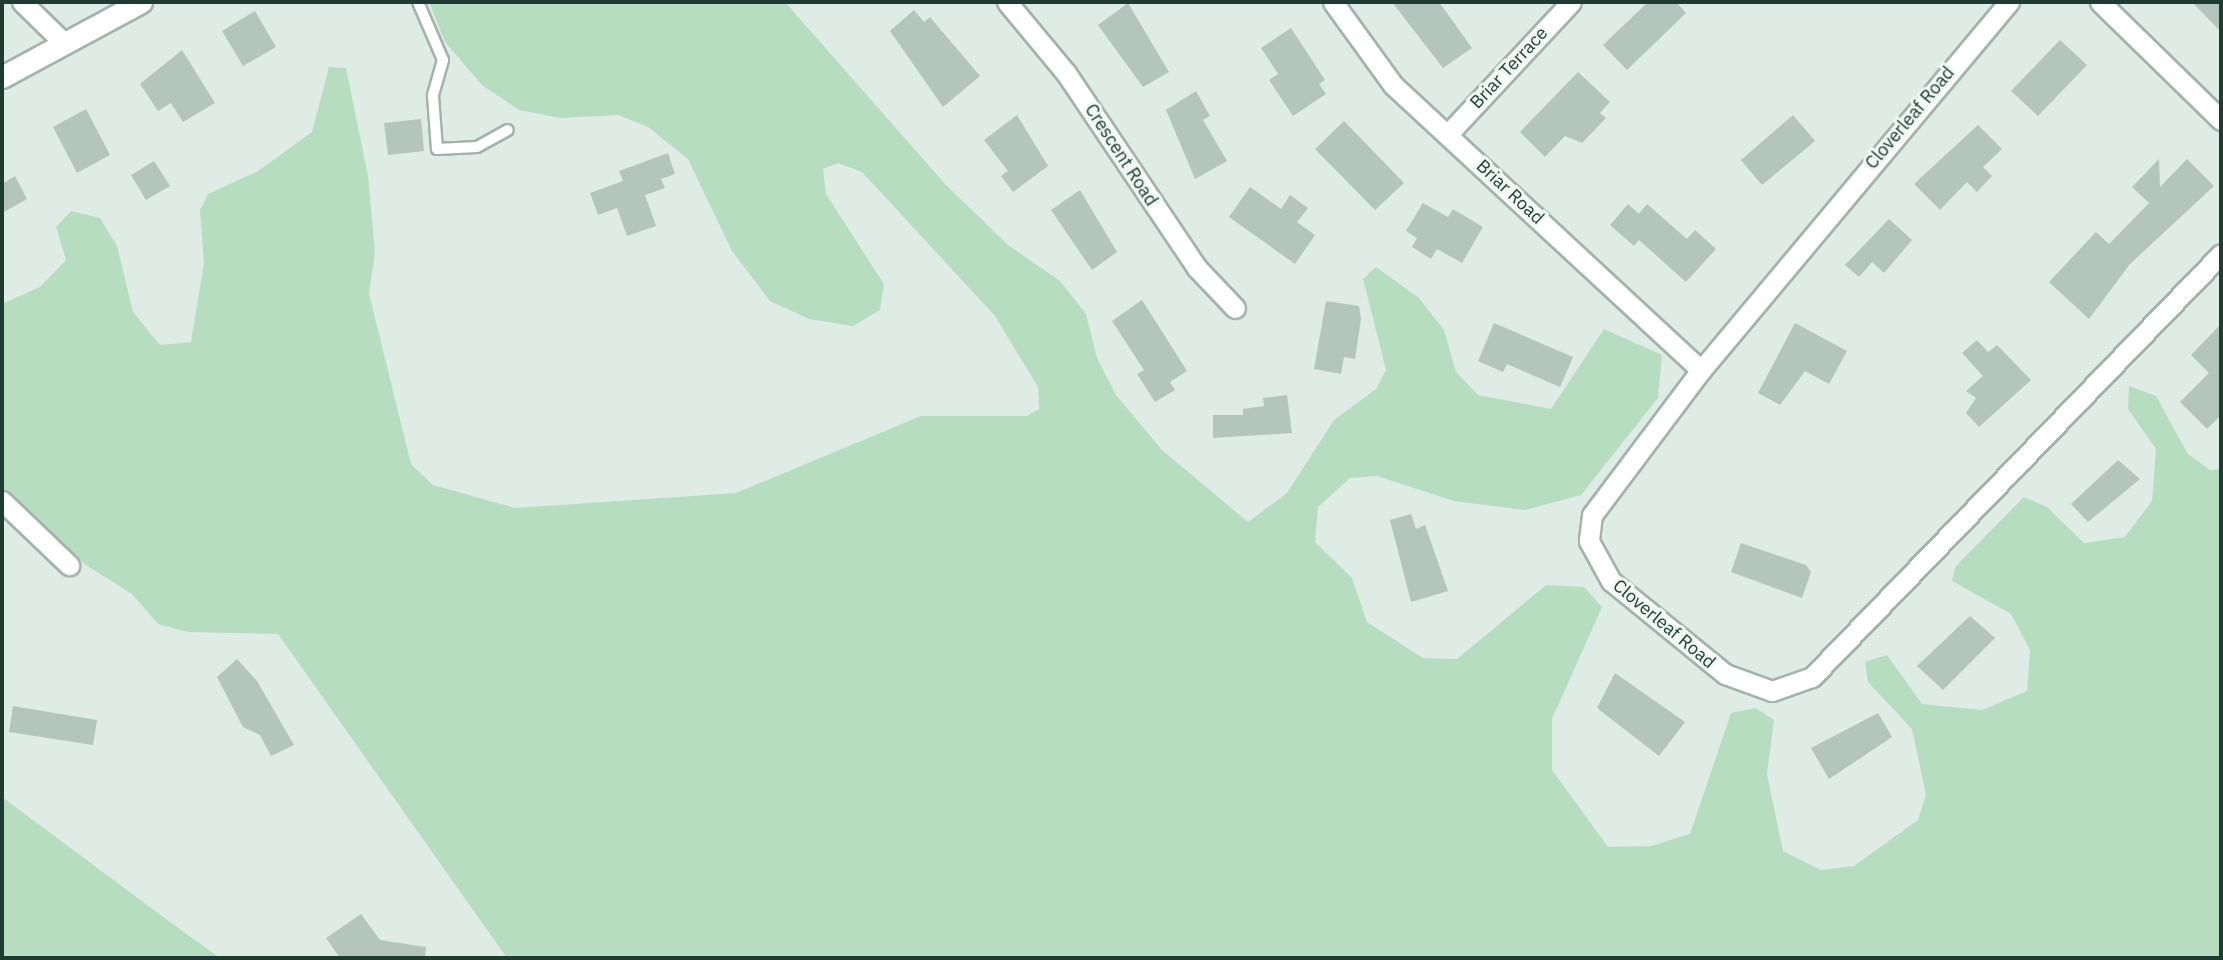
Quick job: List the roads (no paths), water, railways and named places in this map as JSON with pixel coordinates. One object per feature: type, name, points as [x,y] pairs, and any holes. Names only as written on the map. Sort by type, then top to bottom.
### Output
[{"type":"main road","points":[[2,77],[141,2]]},
{"type":"street","points":[[22,2],[65,44]]},
{"type":"street","name":"Crescent Road","points":[[1007,2],[1066,73],[1197,268],[1235,308]]},
{"type":"street","name":"Briar Road","points":[[1333,2],[1393,85],[1701,370]]},
{"type":"street","name":"Briar Terrace","points":[[1448,134],[1571,2]]},
{"type":"street","name":"Cloverleaf Road","points":[[2009,2],[1701,370],[1592,515],[1588,541],[1611,581],[1705,661],[1748,684],[1784,691],[1833,659],[2221,254]]},
{"type":"street","points":[[2100,2],[2221,120]]},
{"type":"street","points":[[2,501],[69,565]]},
{"type":"lane","points":[[418,2],[443,60],[433,96],[437,149],[477,147],[508,130]]}]
